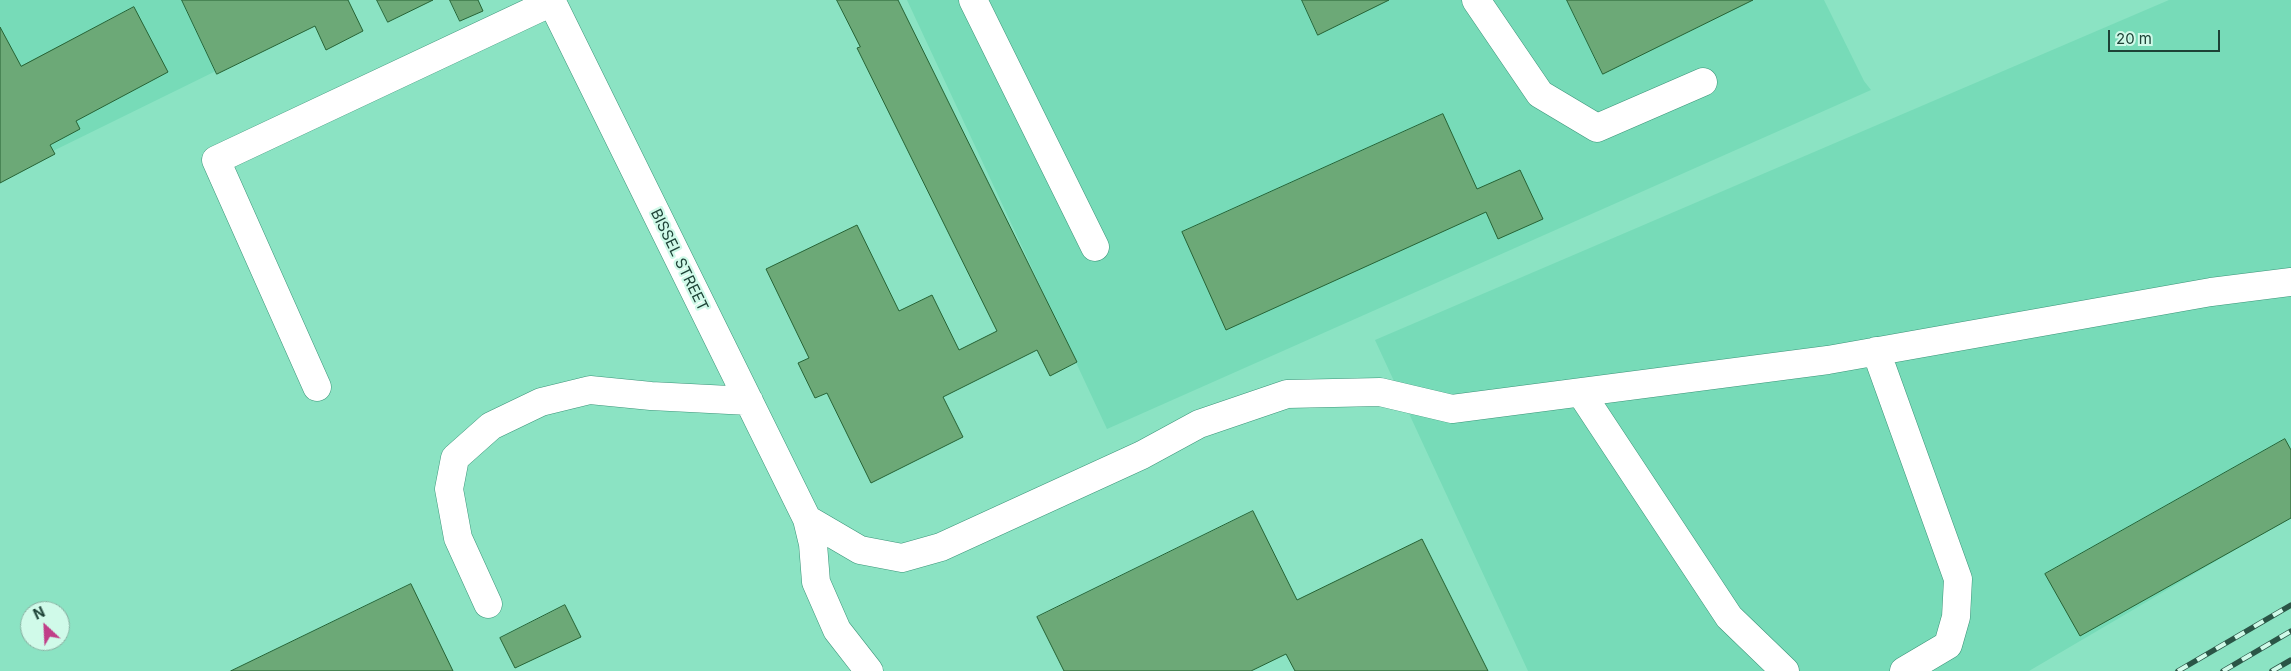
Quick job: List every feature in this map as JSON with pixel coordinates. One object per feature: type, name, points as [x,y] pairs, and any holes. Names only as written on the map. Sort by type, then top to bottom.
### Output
[{"type":"street","points":[[973,0],[1095,247]]},
{"type":"street","points":[[1476,0],[1540,94],[1597,128],[1703,82]]},
{"type":"street","points":[[317,387],[216,160],[552,1]]},
{"type":"street","name":"BISSEL STREET","points":[[552,1],[807,519],[813,544],[816,582],[837,630],[869,671]]},
{"type":"street","points":[[807,519],[860,550],[902,558],[941,547],[1142,455],[1199,424],[1287,394],[1380,392],[1452,409],[1828,360],[2211,292],[2291,282]]},
{"type":"street","points":[[1876,351],[1958,579],[1956,617],[1948,645],[1904,671]]},
{"type":"street","points":[[488,604],[458,538],[449,489],[455,458],[491,426],[541,402],[590,390],[651,396],[749,401]]},
{"type":"street","points":[[1581,392],[1729,617],[1785,671]]},
{"type":"shaded area","points":[[0,0],[187,0],[222,68],[0,177]]},
{"type":"shaded area","points":[[907,0],[1824,0],[1864,81],[1871,90],[1107,429]]},
{"type":"shaded area","points":[[2169,0],[2291,0],[2291,517],[2029,671],[1528,671],[1375,340]]},
{"type":"building","points":[[182,0],[348,0],[363,31],[326,50],[315,26],[217,74]]},
{"type":"building","points":[[377,0],[433,0],[388,22]]},
{"type":"building","points":[[450,0],[478,0],[483,11],[460,21]]},
{"type":"building","points":[[837,0],[898,0],[1077,362],[1050,376],[1037,350],[943,397],[963,437],[871,483],[827,393],[815,398],[798,363],[809,358],[766,269],[857,225],[899,311],[932,295],[959,350],[997,331],[857,48],[860,47]]},
{"type":"building","points":[[1302,0],[1389,0],[1318,35]]},
{"type":"building","points":[[1567,0],[1753,0],[1603,74]]},
{"type":"building","points":[[134,7],[168,72],[76,121],[80,129],[50,145],[55,154],[0,183],[0,27],[21,66]]},
{"type":"building","points":[[1443,114],[1477,189],[1520,170],[1543,219],[1498,239],[1486,212],[1226,330],[1182,232]]},
{"type":"building","points":[[2285,439],[2291,450],[2291,518],[2080,636],[2045,574]]},
{"type":"building","points":[[1253,511],[1297,600],[1422,539],[1488,671],[1295,671],[1286,654],[1251,671],[1064,671],[1037,617]]},
{"type":"building","points":[[411,584],[453,671],[231,671]]},
{"type":"building","points":[[565,605],[581,637],[515,668],[500,638]]},
{"type":"railway","points":[[2178,671],[2291,605]]},
{"type":"railway","points":[[2223,671],[2291,631]]},
{"type":"railway","points":[[2272,671],[2291,660]]}]
